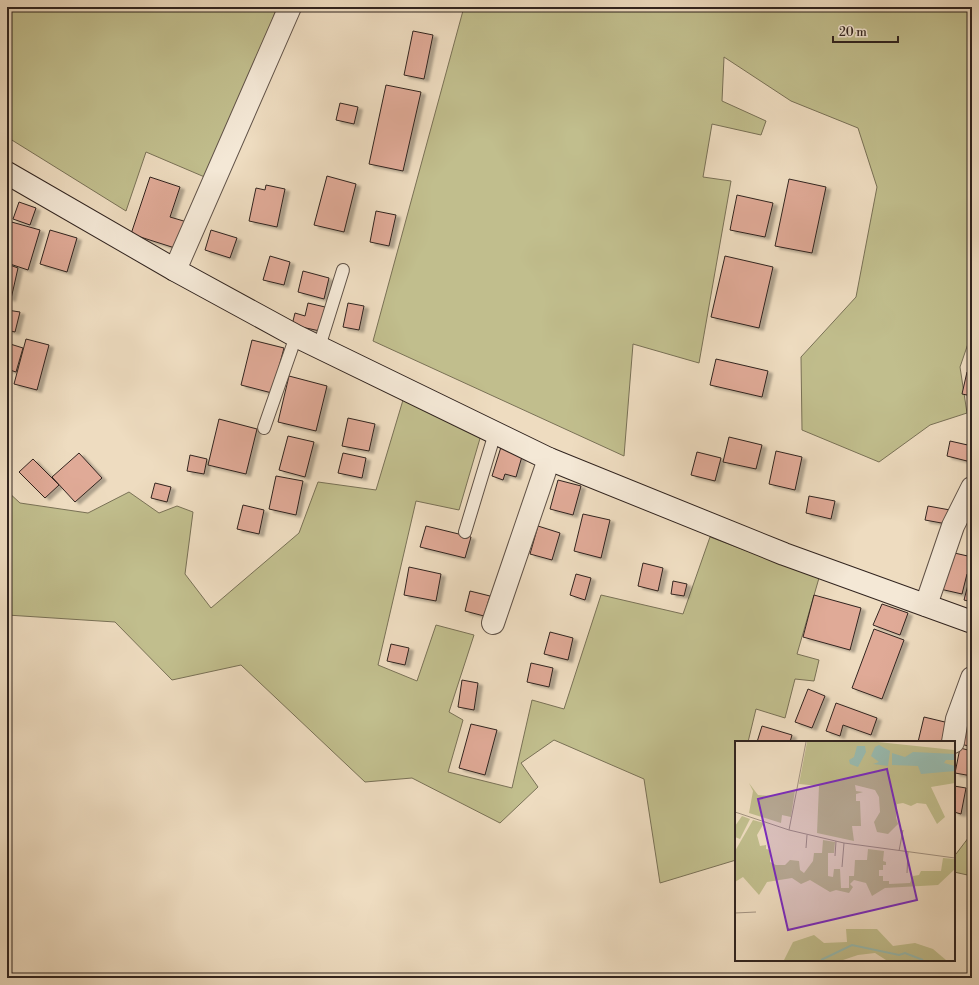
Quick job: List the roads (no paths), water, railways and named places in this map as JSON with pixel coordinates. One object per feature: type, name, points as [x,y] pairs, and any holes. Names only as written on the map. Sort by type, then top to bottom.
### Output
[{"type":"street","points":[[175,270],[290,7]]},
{"type":"street","points":[[7,172],[175,270],[296,336],[549,459],[784,554],[972,622]]},
{"type":"street","points":[[493,623],[549,459]]},
{"type":"street","points":[[926,605],[953,526],[972,488]]},
{"type":"street","points":[[953,741],[957,719],[972,678]]},
{"type":"lane","points":[[320,347],[343,270]]},
{"type":"lane","points":[[264,428],[296,336]]},
{"type":"lane","points":[[465,532],[495,433]]}]
